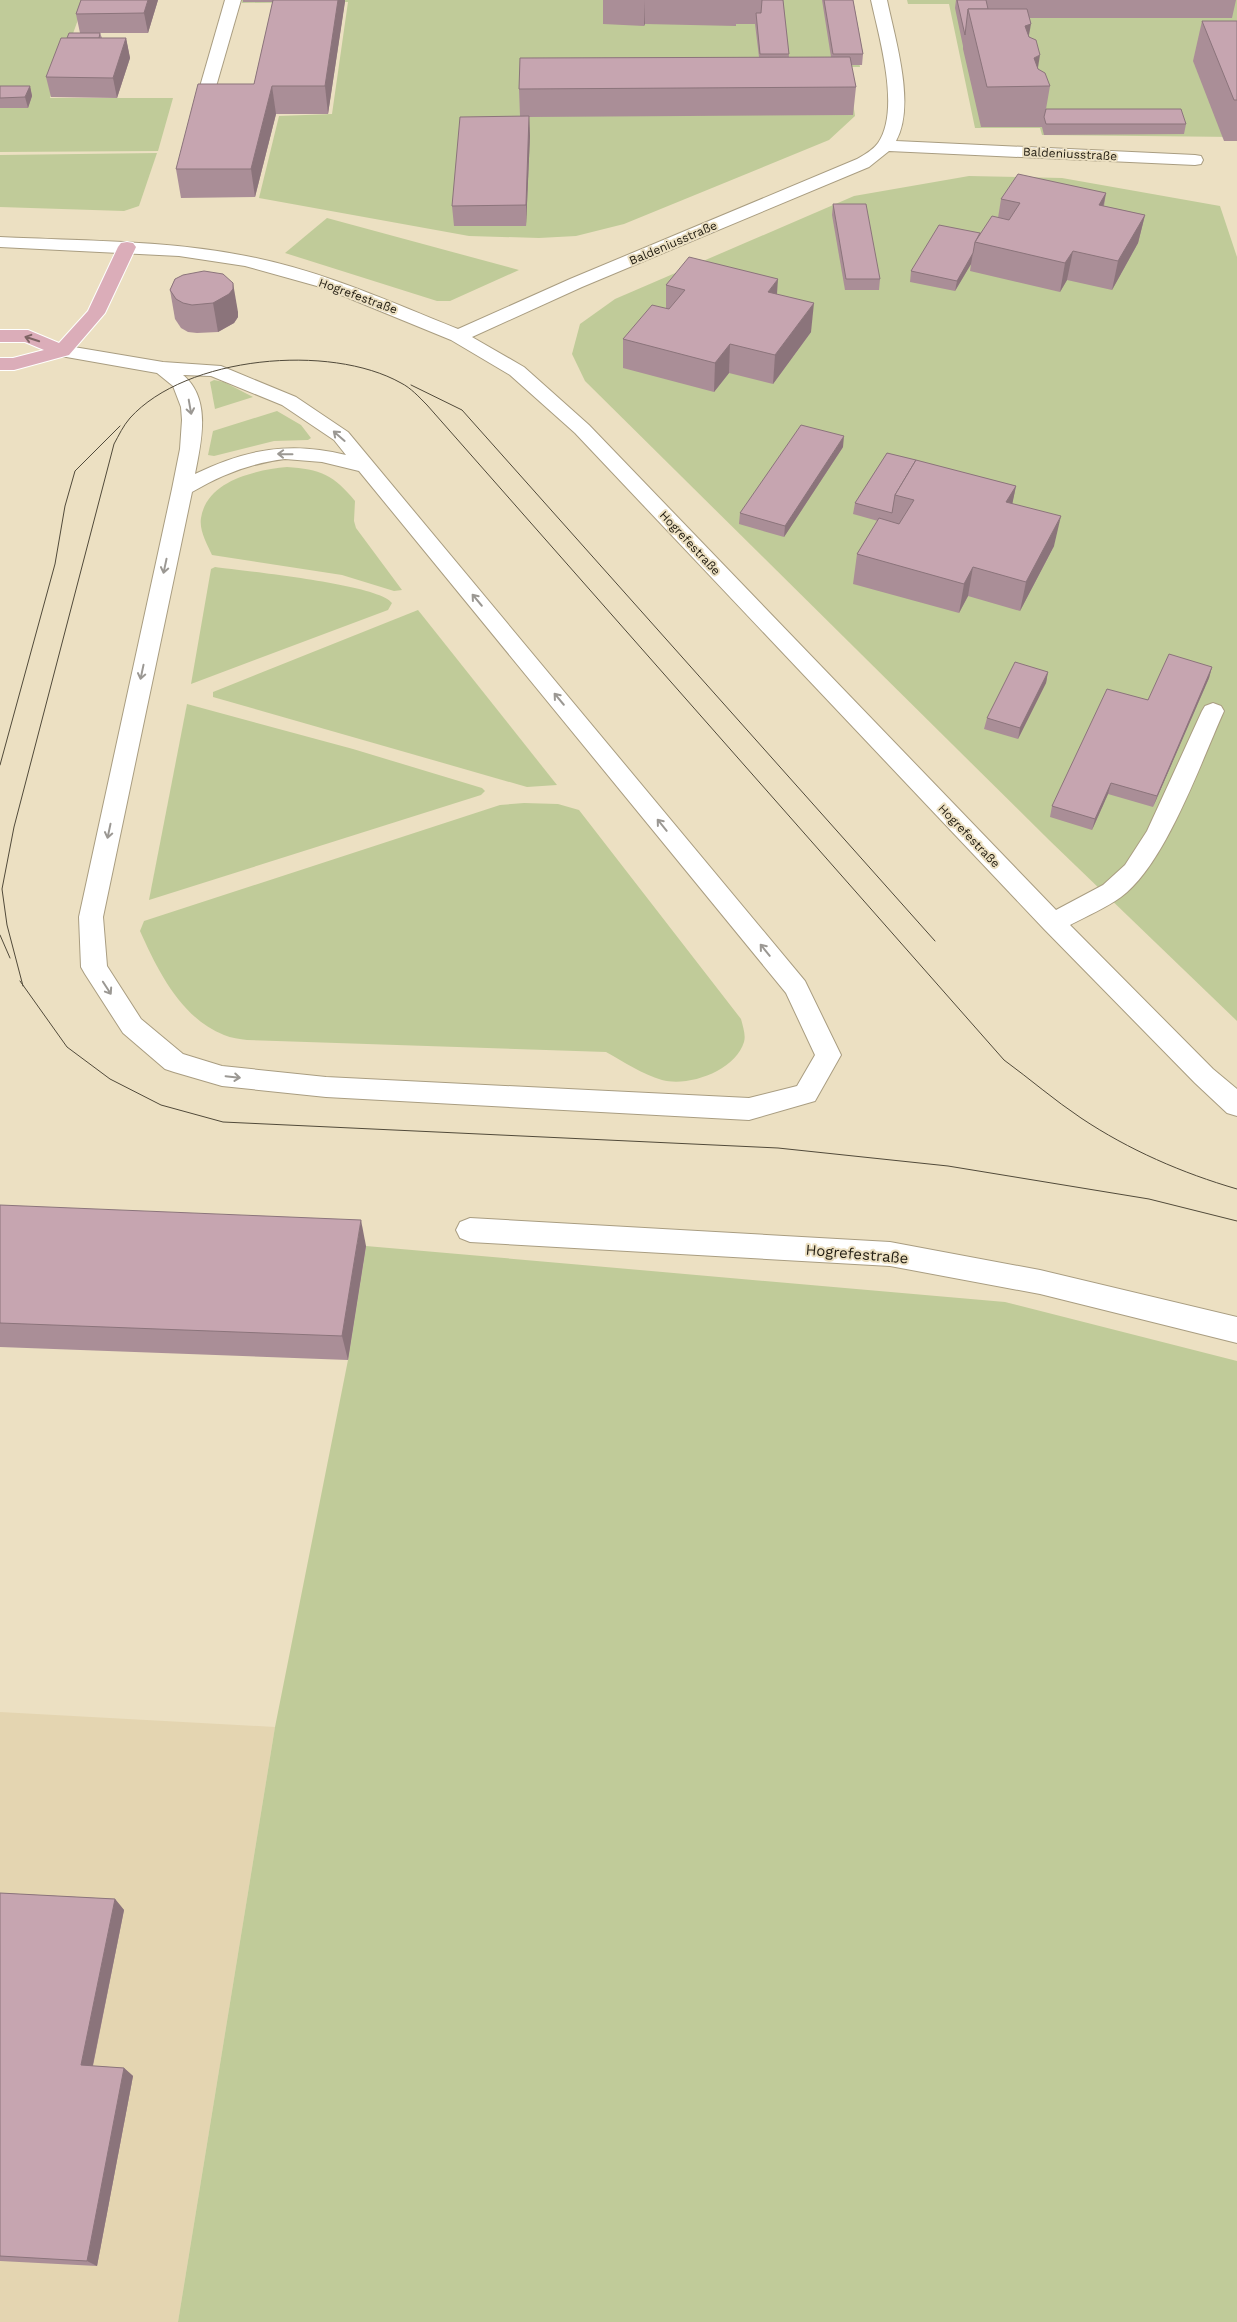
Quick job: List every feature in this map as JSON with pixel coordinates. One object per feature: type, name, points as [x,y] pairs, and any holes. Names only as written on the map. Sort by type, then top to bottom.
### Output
[{"type":"main road","points":[[0,364],[14,364],[62,351],[96,313],[127,247]]},
{"type":"main road","points":[[0,336],[28,336],[62,351]]},
{"type":"street","points":[[207,90],[233,0]]},
{"type":"street","name":"Baldeniusstraße","points":[[458,336],[576,283],[863,163],[885,146],[894,128],[897,96],[879,0]]},
{"type":"street","name":"Baldeniusstraße","points":[[885,146],[1195,160]]},
{"type":"street","name":"Hogrefestraße","points":[[0,242],[179,251],[246,261],[321,281],[458,336],[517,371],[582,429],[1053,923],[1204,1076],[1237,1105]]},
{"type":"street","points":[[62,351],[163,368],[214,370],[289,401],[341,436],[796,988],[828,1055],[806,1094],[749,1109],[336,1088],[222,1076],[174,1062],[132,1026],[94,967],[91,917],[182,489],[191,429],[191,405],[181,384],[163,368]]},
{"type":"street","points":[[182,489],[208,474],[246,459],[279,454],[321,455],[367,467]]},
{"type":"street","points":[[1053,923],[1112,891],[1134,871],[1158,832],[1213,711]]},
{"type":"street","name":"Hogrefestraße","points":[[470,1230],[890,1254],[1040,1282],[1237,1330]]},
{"type":"shaded area","points":[[0,1712],[275,1727],[178,2322],[0,2322]]},
{"type":"green space","points":[[0,0],[85,0],[50,98],[173,98],[158,151],[0,152]]},
{"type":"green space","points":[[242,0],[849,0],[860,67],[848,67],[855,116],[829,140],[624,224],[576,236],[539,238],[469,236],[259,198],[279,116],[332,114],[348,2],[242,3]]},
{"type":"green space","points":[[907,0],[1237,0],[1237,137],[1042,135],[1040,128],[975,128],[949,4],[908,4]]},
{"type":"green space","points":[[157,153],[139,206],[124,211],[0,207],[0,155]]},
{"type":"green space","points":[[969,176],[1062,178],[1220,206],[1237,257],[1237,1021],[1049,840],[585,381],[572,354],[580,324],[615,299],[854,196]]},
{"type":"green space","points":[[327,218],[519,270],[450,301],[437,301],[285,253]]},
{"type":"green space","points":[[214,380],[224,382],[253,397],[215,409],[210,382]]},
{"type":"green space","points":[[277,411],[301,425],[311,438],[308,440],[274,441],[214,456],[208,455],[213,431]]},
{"type":"green space","points":[[287,467],[309,469],[326,475],[347,492],[355,501],[354,521],[356,528],[402,590],[394,591],[342,575],[212,555],[201,527],[201,518],[205,505],[213,494],[235,479],[248,474]]},
{"type":"green space","points":[[215,567],[337,584],[382,596],[392,603],[388,610],[191,684],[211,569]]},
{"type":"green space","points":[[418,610],[557,785],[527,787],[213,697],[213,692]]},
{"type":"green space","points":[[187,704],[353,749],[482,788],[485,791],[481,795],[149,900]]},
{"type":"green space","points":[[524,803],[558,804],[579,810],[741,1019],[744,1042],[739,1052],[721,1069],[697,1079],[673,1082],[662,1080],[633,1068],[606,1052],[233,1038],[209,1027],[183,1005],[163,977],[140,931],[144,921],[500,805]]},
{"type":"green space","points":[[366,1246],[1005,1302],[1237,1361],[1237,2322],[178,2322],[275,1727],[348,1360]]},
{"type":"building","points":[[81,0],[148,0],[144,13],[76,14]]},
{"type":"building","points":[[273,0],[338,0],[325,86],[272,86],[251,169],[176,169],[198,84],[254,84]]},
{"type":"building","points":[[762,0],[783,0],[789,54],[760,54],[756,13],[761,13]]},
{"type":"building","points":[[824,0],[853,0],[863,54],[833,54]]},
{"type":"building","points":[[957,0],[986,0],[988,9],[968,9],[965,35]]},
{"type":"building","points":[[968,9],[1027,9],[1031,24],[1025,26],[1029,37],[1036,40],[1040,55],[1034,58],[1038,69],[1045,73],[1050,86],[987,87]]},
{"type":"building","points":[[1202,21],[1237,21],[1237,100],[1234,100]]},
{"type":"building","points":[[69,33],[100,33],[99,38],[67,38]]},
{"type":"building","points":[[61,38],[126,38],[113,78],[46,77]]},
{"type":"building","points":[[850,57],[856,87],[519,89],[520,58]]},
{"type":"building","points":[[0,86],[30,86],[25,97],[0,98]]},
{"type":"building","points":[[1046,109],[1181,109],[1186,124],[1046,124],[1044,117]]},
{"type":"building","points":[[529,116],[526,205],[452,206],[460,117]]},
{"type":"building","points":[[1018,174],[1106,193],[1099,205],[1145,215],[1118,261],[1073,251],[1065,263],[975,242],[992,216],[1009,220],[1020,203],[1001,199]]},
{"type":"building","points":[[833,204],[866,204],[880,279],[846,279]]},
{"type":"building","points":[[939,225],[980,233],[975,242],[973,253],[957,281],[911,271]]},
{"type":"building","points":[[689,257],[778,279],[768,292],[814,303],[775,355],[730,344],[715,363],[623,339],[652,305],[669,309],[685,290],[666,285]]},
{"type":"building","points":[[204,271],[223,274],[233,283],[233,289],[229,294],[213,303],[192,305],[176,299],[170,290],[175,279],[183,275]]},
{"type":"building","points":[[801,425],[844,436],[785,526],[740,513]]},
{"type":"building","points":[[887,453],[916,460],[895,495],[892,513],[855,503]]},
{"type":"building","points":[[916,460],[1016,486],[1006,502],[1061,516],[1026,582],[973,567],[964,584],[857,554],[879,518],[899,524],[914,500],[895,495]]},
{"type":"building","points":[[1169,654],[1212,667],[1157,796],[1111,783],[1095,819],[1052,806],[1107,689],[1148,700]]},
{"type":"building","points":[[1015,662],[1048,672],[1020,728],[987,718]]},
{"type":"building","points":[[0,1205],[361,1220],[342,1336],[0,1323]]},
{"type":"building","points":[[0,1893],[115,1899],[81,2065],[124,2068],[87,2261],[0,2256]]},
{"type":"tram line","points":[[23,985],[7,925],[2,889],[14,827],[114,444],[130,418],[155,397],[186,381],[222,369],[260,362],[299,360],[337,363],[371,370],[401,383],[412,390],[427,405],[1004,1060],[1099,1130],[1156,1160],[1196,1176],[1237,1189]]},
{"type":"tram line","points":[[411,385],[462,410],[935,941]]},
{"type":"tram line","points":[[0,765],[55,564],[65,506],[75,471],[120,426]]},
{"type":"tram line","points":[[0,935],[10,958]]},
{"type":"tram line","points":[[20,981],[23,985]]},
{"type":"tram line","points":[[23,985],[67,1047],[110,1079],[161,1105],[223,1122],[778,1148],[948,1166],[1149,1199],[1237,1221]]}]
